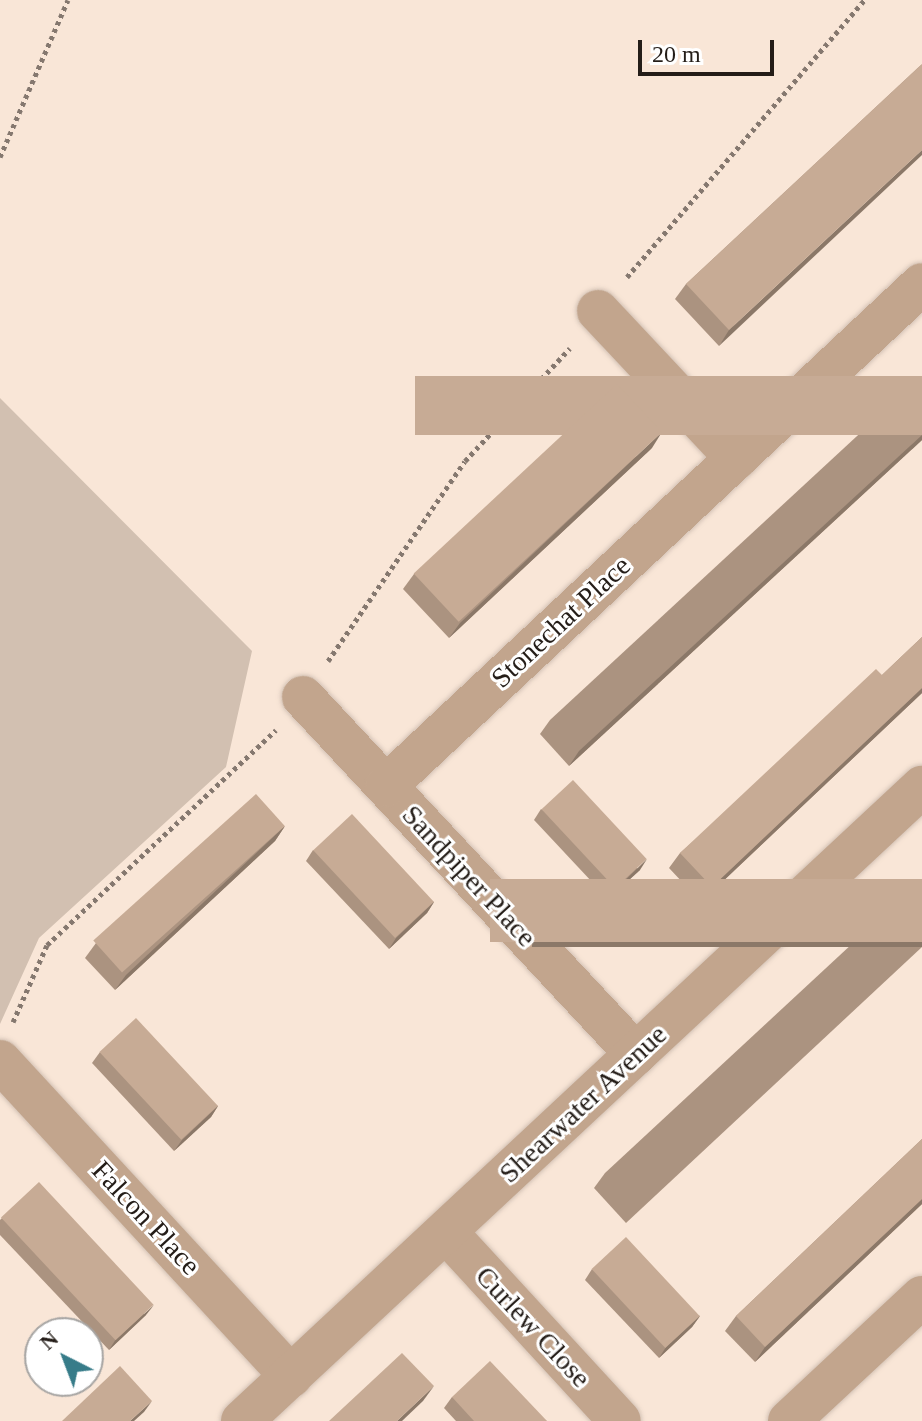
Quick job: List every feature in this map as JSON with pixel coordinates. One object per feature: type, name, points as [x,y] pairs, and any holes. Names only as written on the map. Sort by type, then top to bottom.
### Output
[{"type":"street","name":"Stonechat Place","points":[[386,786],[922,284]]},
{"type":"street","points":[[598,311],[736,458]]},
{"type":"street","name":"Sandpiper Place","points":[[303,697],[636,1054]]},
{"type":"street","name":"Shearwater Avenue","points":[[242,1421],[922,787]]},
{"type":"street","name":"Falcon Place","points":[[3,1050],[291,1376]]},
{"type":"street","name":"Curlew Close","points":[[447,1233],[620,1421]]},
{"type":"street","points":[[789,1421],[922,1297]]},
{"type":"path","points":[[0,157],[68,0]]},
{"type":"path","points":[[3,1050],[47,945],[270,738],[303,697],[465,461],[553,371],[598,311],[864,0]]},
{"type":"shaded area","points":[[0,398],[252,651],[226,767],[39,938],[0,1024]]},
{"type":"building","points":[[922,64],[922,150],[729,330],[686,284]]},
{"type":"building","points":[[415,376],[922,376],[922,435],[415,435]]},
{"type":"building","points":[[617,384],[662,432],[459,622],[414,574]]},
{"type":"building","points":[[922,637],[922,688],[712,887],[680,853],[876,669],[882,675]]},
{"type":"building","points":[[573,780],[647,859],[615,888],[542,809]]},
{"type":"building","points":[[256,794],[285,826],[122,972],[93,941]]},
{"type":"building","points":[[352,814],[434,902],[395,938],[313,850]]},
{"type":"building","points":[[490,879],[922,879],[922,942],[490,942]]},
{"type":"building","points":[[136,1018],[218,1106],[181,1140],[99,1052]]},
{"type":"building","points":[[922,1139],[922,1199],[765,1347],[736,1316]]},
{"type":"building","points":[[39,1182],[154,1305],[116,1340],[104,1328],[104,1317],[94,1317],[1,1217]]},
{"type":"building","points":[[626,1237],[700,1316],[665,1348],[592,1269]]},
{"type":"building","points":[[402,1353],[434,1386],[397,1421],[329,1421]]},
{"type":"building","points":[[490,1361],[547,1421],[474,1421],[452,1397]]},
{"type":"building","points":[[120,1366],[152,1401],[130,1421],[62,1421],[87,1397],[104,1397],[104,1381]]}]
